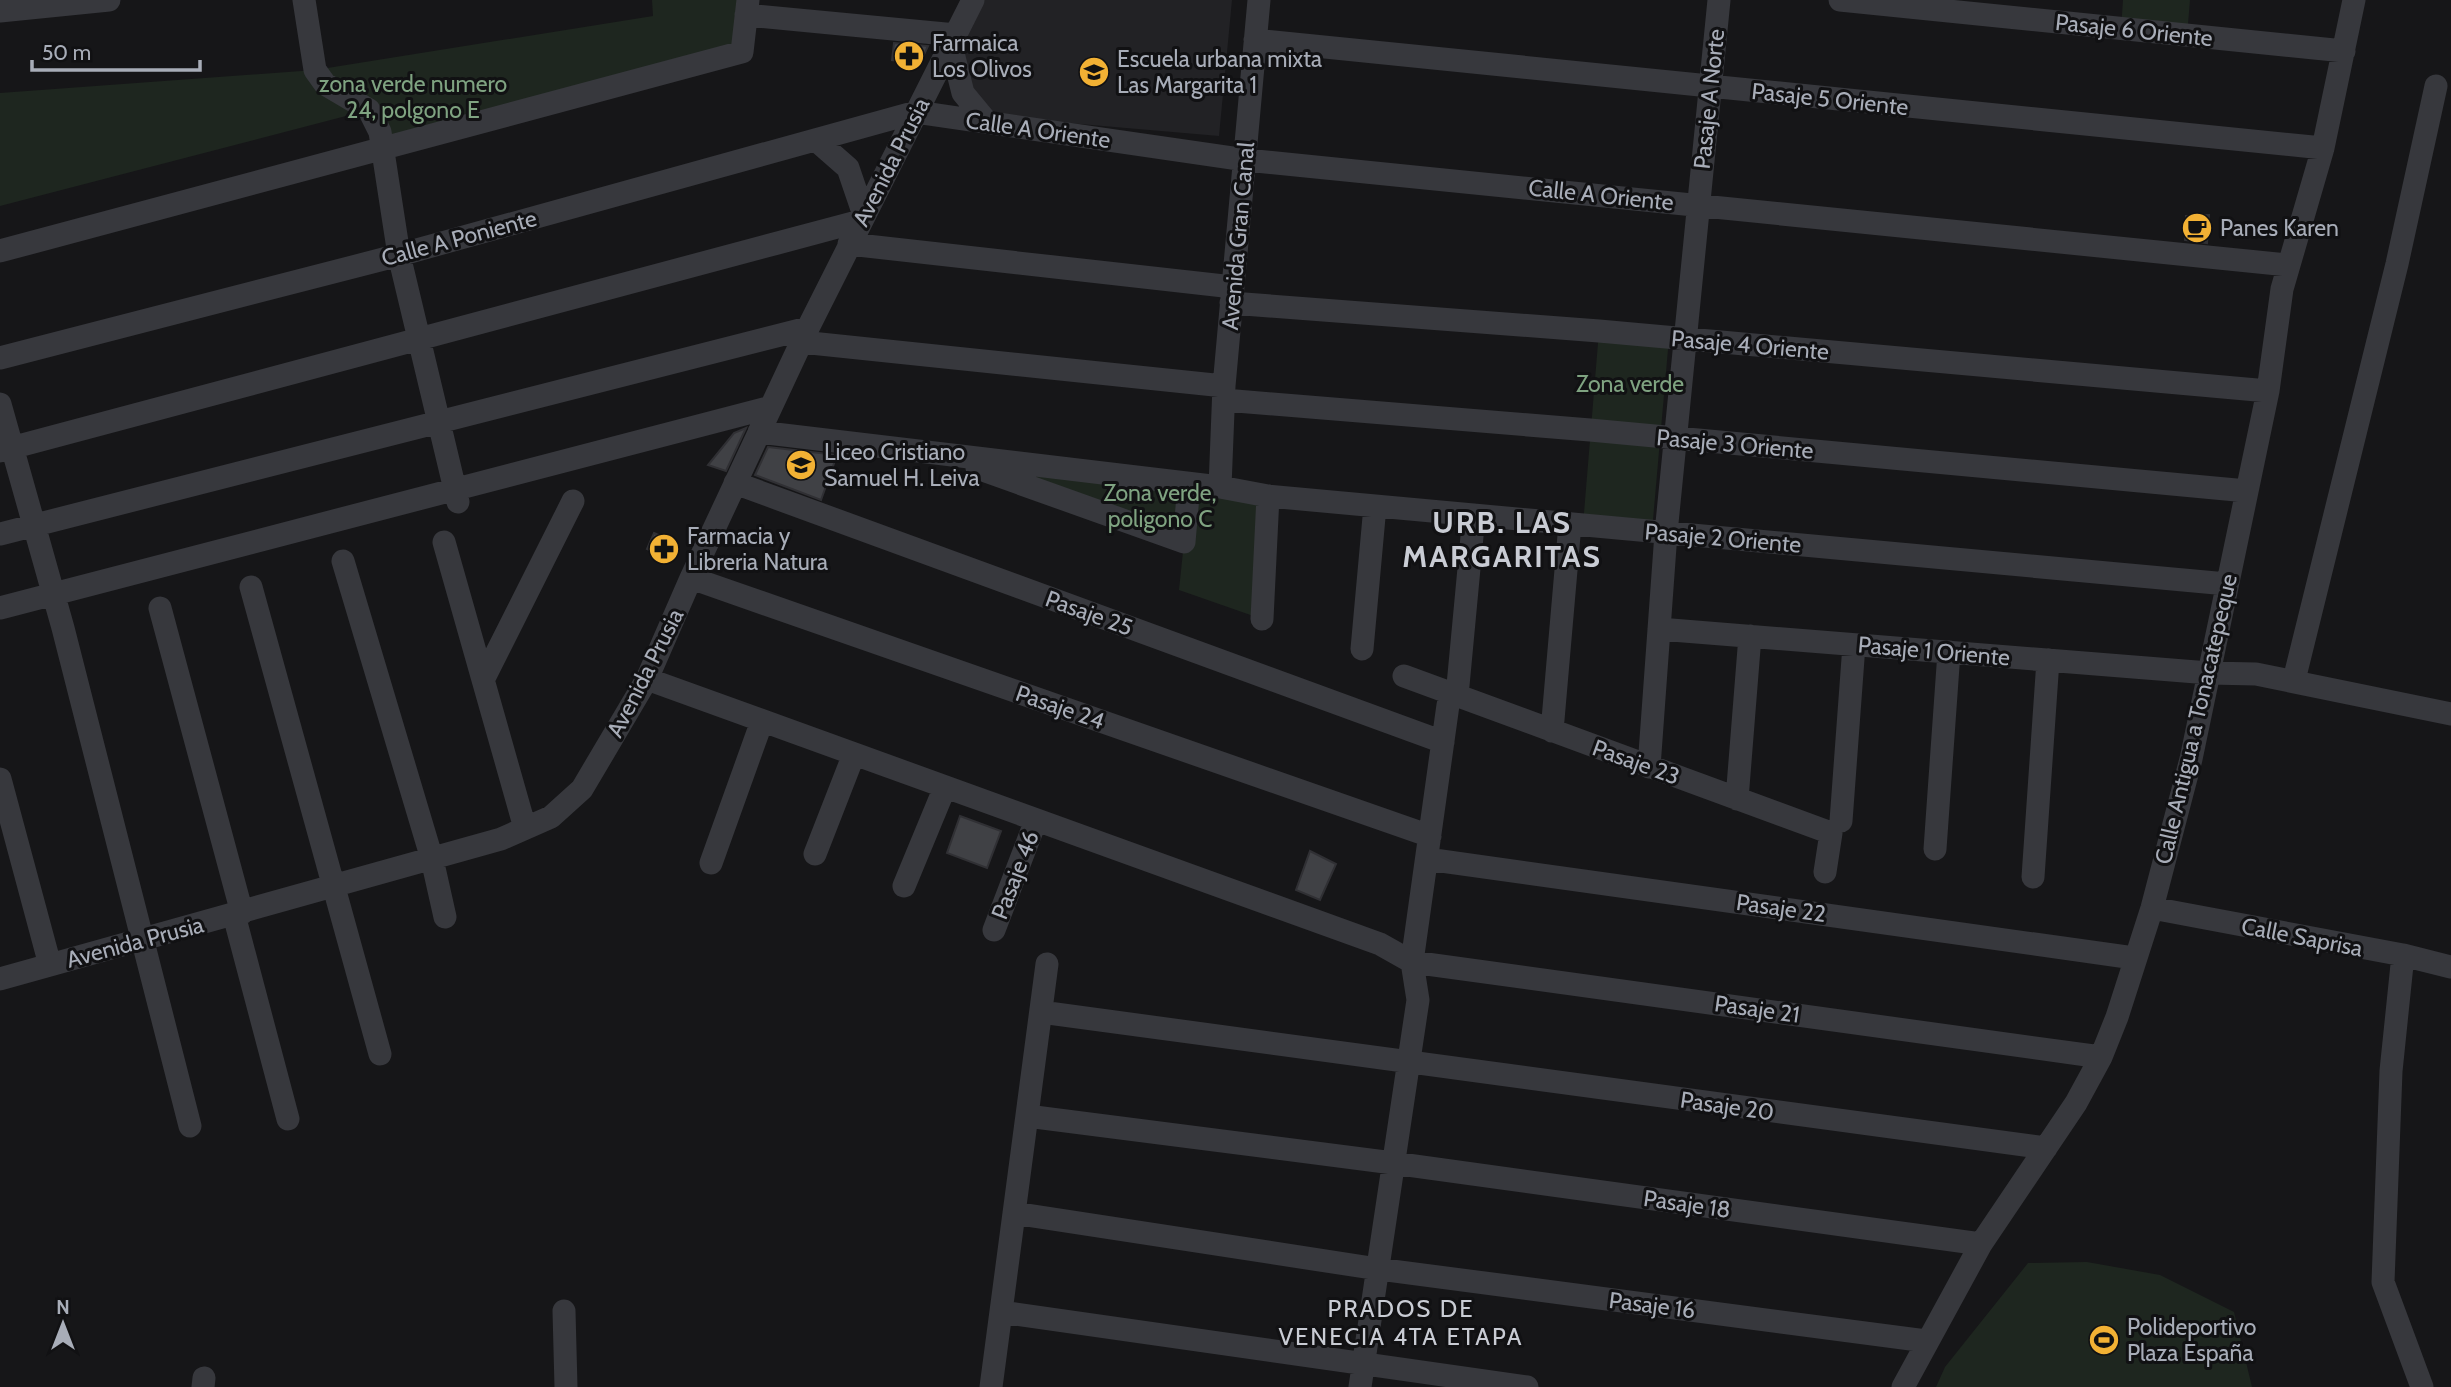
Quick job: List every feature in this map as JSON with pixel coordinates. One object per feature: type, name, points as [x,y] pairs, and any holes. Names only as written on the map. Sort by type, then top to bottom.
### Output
[{"type":"street","points":[[0,11],[110,0]]},
{"type":"street","points":[[304,0],[315,70],[325,84],[369,110],[380,132],[398,256],[457,496]]},
{"type":"street","name":"Avenida Prusia","points":[[0,979],[501,839],[551,817],[582,789],[647,679],[804,335],[973,0]]},
{"type":"street","name":"Avenida Gran Canal","points":[[1220,479],[1224,393],[1259,0]]},
{"type":"street","name":"Pasaje A Norte","points":[[1649,767],[1666,533],[1719,0]]},
{"type":"street","name":"Pasaje 6 Oriente","points":[[1840,0],[2344,51]]},
{"type":"street","name":"Calle Antigua a Tonacatepeque","points":[[1903,1387],[1981,1244],[2076,1103],[2101,1057],[2117,1017],[2176,822],[2269,391],[2288,265],[2323,148],[2354,0]]},
{"type":"street","points":[[0,251],[742,52],[747,8],[953,40],[962,93],[987,122]]},
{"type":"street","name":"Pasaje 5 Oriente","points":[[1255,40],[2323,148]]},
{"type":"street","points":[[2294,680],[2397,264],[2436,86]]},
{"type":"street","name":"Calle A Oriente","points":[[916,113],[1245,160],[2288,265]]},
{"type":"street","name":"Calle A Poniente","points":[[0,358],[398,256],[916,113]]},
{"type":"street","points":[[6,449],[862,218],[848,168],[816,140]]},
{"type":"street","name":"Pasaje 4 Oriente","points":[[849,244],[1232,295],[2269,391]]},
{"type":"street","points":[[0,534],[439,422],[804,335]]},
{"type":"street","name":"Pasaje 3 Oriente","points":[[804,335],[1224,393],[2247,491]]},
{"type":"street","points":[[0,404],[6,449],[34,525],[63,628],[190,1126]]},
{"type":"street","points":[[0,608],[457,496],[771,407]]},
{"type":"street","name":"Pasaje 2 Oriente","points":[[759,432],[1189,484],[1220,479],[1268,496],[2227,584]]},
{"type":"street","points":[[935,453],[1184,542],[1189,484]]},
{"type":"street","name":"Pasaje 25","points":[[735,483],[1443,742]]},
{"type":"street","points":[[1262,619],[1268,496]]},
{"type":"street","points":[[483,680],[573,501]]},
{"type":"street","points":[[1362,649],[1375,506]]},
{"type":"street","points":[[1362,1376],[1418,1000],[1412,962],[1443,742],[1452,701],[1474,515]]},
{"type":"street","points":[[1552,731],[1570,524]]},
{"type":"street","points":[[444,542],[525,828]]},
{"type":"street","points":[[343,561],[432,859],[445,917]]},
{"type":"street","name":"Pasaje 24","points":[[691,578],[1428,847]]},
{"type":"street","points":[[251,587],[380,1054]]},
{"type":"street","points":[[160,608],[288,1119]]},
{"type":"street","name":"Pasaje 1 Oriente","points":[[1659,629],[2209,673],[2256,674],[2451,714]]},
{"type":"street","points":[[1737,799],[1750,636]]},
{"type":"street","points":[[1841,821],[1854,645]]},
{"type":"street","points":[[1935,849],[1949,652]]},
{"type":"street","points":[[2033,877],[2048,660]]},
{"type":"street","name":"Pasaje 23","points":[[1404,676],[1452,701],[1552,731],[1831,833],[1825,872]]},
{"type":"street","points":[[647,679],[1380,944],[1412,962]]},
{"type":"street","points":[[711,863],[762,721]]},
{"type":"street","points":[[816,854],[854,754]]},
{"type":"street","points":[[0,779],[50,965]]},
{"type":"street","points":[[904,886],[945,787]]},
{"type":"street","name":"Pasaje 46","points":[[994,930],[1036,820]]},
{"type":"street","name":"Pasaje 22","points":[[1428,847],[2134,958]]},
{"type":"street","name":"Calle Saprisa","points":[[2152,908],[2403,955],[2451,967]]},
{"type":"street","points":[[2403,955],[2391,1072],[2383,1282],[2423,1387]]},
{"type":"street","name":"Pasaje 21","points":[[1412,962],[2101,1057]]},
{"type":"street","points":[[991,1387],[1047,964]]},
{"type":"street","name":"Pasaje 20","points":[[1041,1012],[2046,1148]]},
{"type":"street","name":"Pasaje 18","points":[[1027,1116],[1981,1244]]},
{"type":"street","name":"Pasaje 16","points":[[1014,1213],[1378,1269],[1926,1341]]},
{"type":"street","points":[[564,1311],[566,1387]]},
{"type":"street","points":[[1001,1312],[1362,1376],[1527,1387]]},
{"type":"shaded area","name":"Escuela urbana mixta Las Margarita 1","points":[[982,0],[1232,0],[1219,136],[1010,118],[980,106],[967,89],[959,43]]},
{"type":"green space","name":"zona verde numero 24, polgono E","points":[[652,0],[747,0],[742,52],[383,149],[369,110],[0,206],[0,93],[315,70],[653,16]]},
{"type":"green space","points":[[2123,0],[2190,0],[2187,36],[2121,29]]},
{"type":"green space","name":"Zona verde","points":[[1599,331],[1669,338],[1652,531],[1583,525]]},
{"type":"green space","name":"Zona verde, poligono C","points":[[935,453],[1268,496],[1262,619],[1179,590],[1184,542]]},
{"type":"green space","name":"Polideportivo Plaza España","points":[[2087,1262],[2160,1275],[2234,1312],[2252,1387],[1936,1387],[1945,1367],[2028,1263]]},
{"type":"building","points":[[894,43],[928,46],[920,63],[892,60]]},
{"type":"building","name":"Panes Karen","points":[[2209,215],[2207,243],[2185,240],[2186,216]]},
{"type":"building","points":[[746,428],[726,471],[708,465],[734,433]]},
{"type":"building","name":"Liceo Cristiano Samuel H. Leiva","points":[[768,447],[837,455],[821,500],[755,475]]},
{"type":"building","points":[[654,533],[672,541],[665,557],[647,549]]},
{"type":"building","points":[[960,816],[1001,831],[987,868],[947,853]]},
{"type":"building","points":[[1310,851],[1336,864],[1320,900],[1296,890]]},
{"type":"place","name":"Farmaica Los Olivos","points":[[909,56]]},
{"type":"place","name":"Escuela urbana mixta Las Margarita 1","points":[[1094,72]]},
{"type":"place","name":"Panes Karen","points":[[2197,228]]},
{"type":"place","name":"Liceo Cristiano Samuel H. Leiva","points":[[801,465]]},
{"type":"place","name":"Farmacia y Libreria Natura","points":[[664,549]]},
{"type":"place","name":"Polideportivo Plaza España","points":[[2104,1340]]},
{"type":"district","name":"URB. LAS MARGARITAS","points":[[1502,539]]},
{"type":"district","name":"PRADOS DE VENECIA 4TA ETAPA","points":[[1401,1322]]}]
